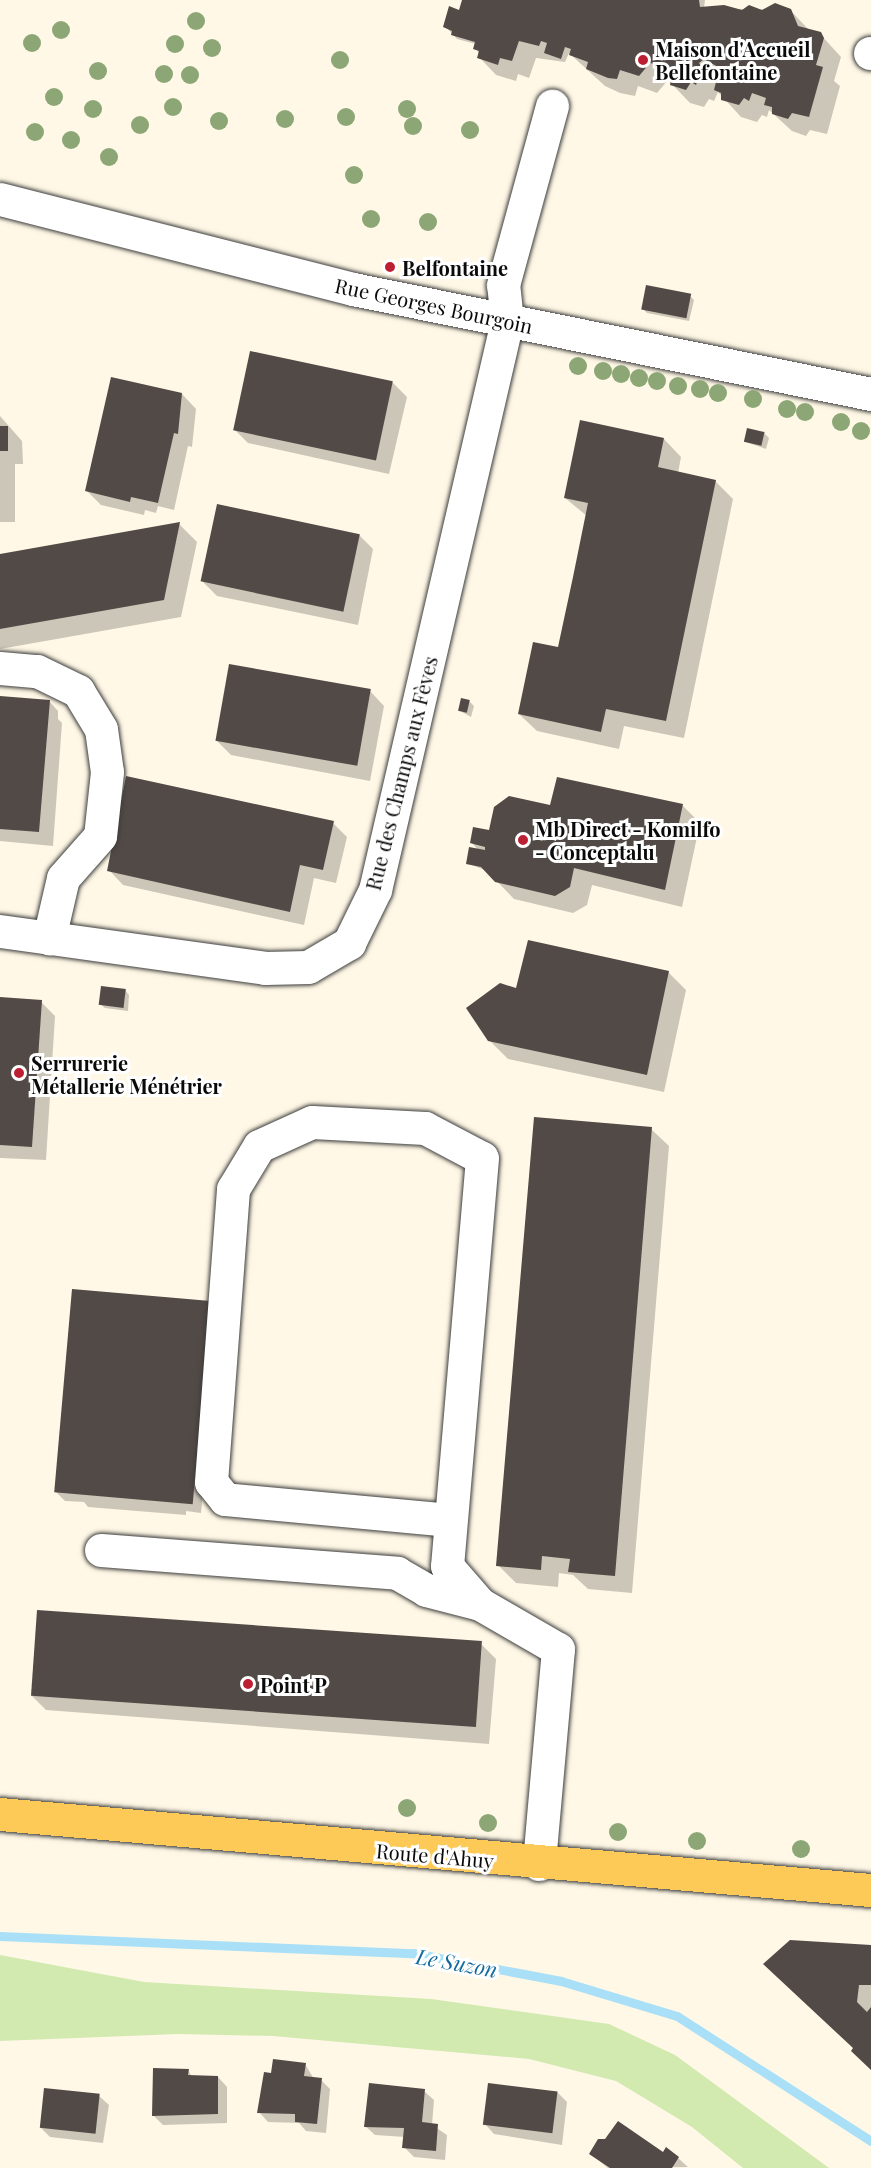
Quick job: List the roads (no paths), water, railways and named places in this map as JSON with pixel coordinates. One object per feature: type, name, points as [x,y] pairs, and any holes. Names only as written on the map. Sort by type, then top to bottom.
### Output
[{"type":"main road","name":"Route d'Ahuy","points":[[0,1814],[539,1864],[871,1890]]},
{"type":"street","name":"Rue des Champs aux Fèves","points":[[0,931],[265,969],[308,967],[350,943],[375,890],[507,321],[503,285],[552,106]]},
{"type":"street","name":"Rue Georges Bourgoin","points":[[0,199],[353,289],[871,394]]},
{"type":"street","points":[[0,668],[37,671],[78,691],[101,729],[107,772],[100,836],[63,878],[49,938]]},
{"type":"street","points":[[450,1520],[225,1499],[211,1482],[233,1189],[260,1146],[312,1122],[426,1128],[482,1158],[447,1566],[480,1604]]},
{"type":"street","points":[[102,1550],[397,1573],[426,1590],[480,1604],[558,1649],[539,1864]]},
{"type":"waterway","name":"Le Suzon","points":[[0,1936],[413,1953],[561,1981],[677,2016],[871,2141]]},
{"type":"place","name":"Maison d'Accueil Bellefontaine","points":[[643,60]]},
{"type":"place","name":"Belfontaine","points":[[390,267]]},
{"type":"place","name":"Mb Direct - Komilfo - Conceptalu","points":[[523,840]]},
{"type":"place","name":"Serrurerie Métallerie Ménétrier","points":[[19,1073]]},
{"type":"place","name":"Point P","points":[[248,1684]]}]
